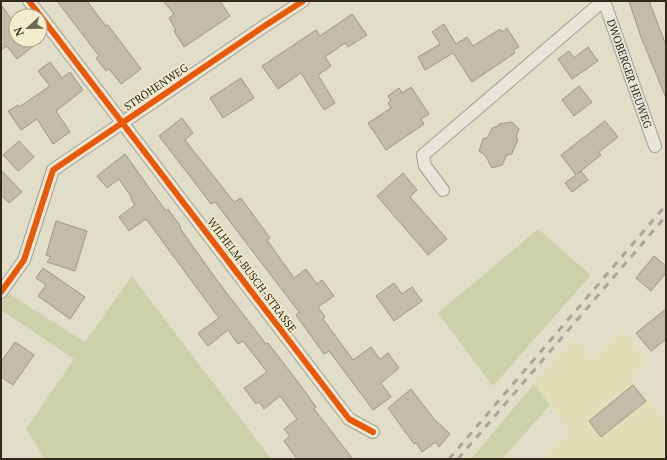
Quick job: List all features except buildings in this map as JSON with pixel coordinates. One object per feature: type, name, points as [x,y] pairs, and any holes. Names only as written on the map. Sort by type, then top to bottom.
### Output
[{"type":"street","name":"WILHELM-BUSCH-STRASSE","points":[[29,1],[123,122],[349,420],[373,432]]},
{"type":"street","name":"STRÖHENWEG","points":[[1,292],[24,260],[53,170],[303,1]]},
{"type":"street","name":"DWOBERGER HEUWEG","points":[[604,1],[655,146]]},
{"type":"street","points":[[443,190],[424,166],[423,155],[604,1]]},
{"type":"shaded area","points":[[623,330],[646,361],[630,377],[666,425],[666,459],[541,459],[571,431],[534,384],[575,337],[591,360]]},
{"type":"green space","points":[[538,229],[591,275],[493,386],[438,313]]},
{"type":"green space","points":[[132,276],[271,459],[45,459],[26,429],[74,359],[1,310],[1,304],[8,293],[85,342]]},
{"type":"green space","points":[[534,384],[550,405],[502,459],[471,459]]},
{"type":"railway","points":[[449,459],[666,205]]},
{"type":"railway","points":[[458,459],[666,216]]},
{"type":"cycle path","points":[[29,1],[349,419],[373,432]]},
{"type":"cycle path","points":[[1,292],[24,260],[53,170],[303,1]]}]
